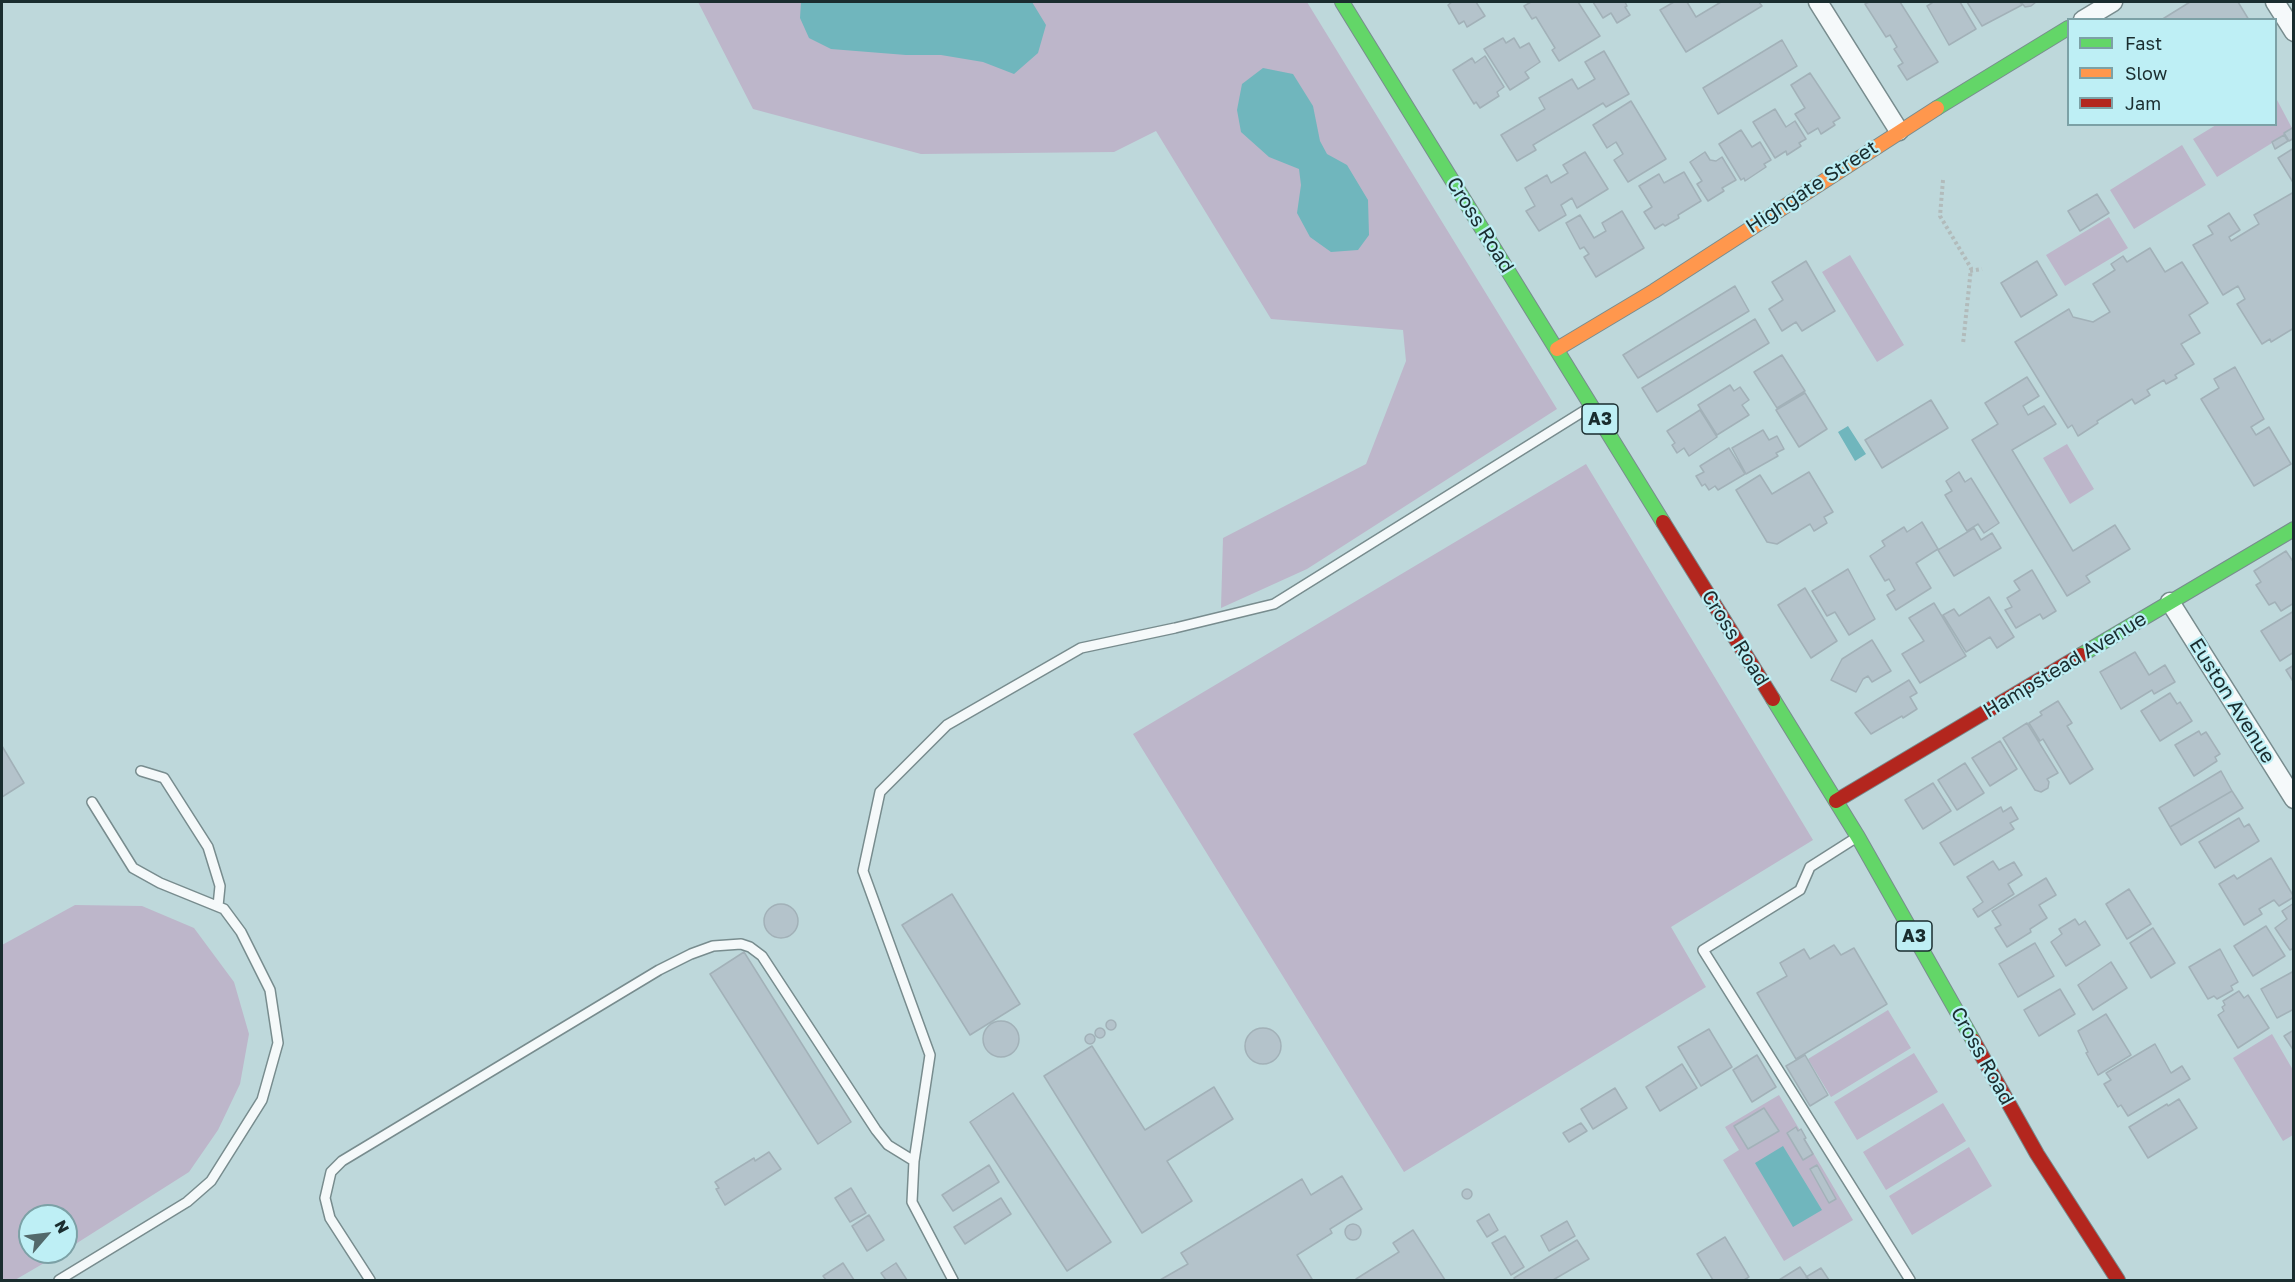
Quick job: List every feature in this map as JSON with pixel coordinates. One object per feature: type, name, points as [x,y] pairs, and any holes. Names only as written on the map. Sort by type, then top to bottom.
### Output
[{"type":"main road","name":"Cross Road","points":[[1342,2],[1858,837],[2037,1154],[2118,1281]]},
{"type":"main road","name":"Highgate Street","points":[[1557,349],[1654,291],[1899,130],[2067,29]]},
{"type":"main road","name":"Hampstead Avenue","points":[[1836,801],[2294,529]]},
{"type":"main road","points":[[2037,1154],[2095,1270]]},
{"type":"street","points":[[1818,2],[1899,130]]},
{"type":"street","points":[[2086,18],[2113,2]]},
{"type":"street","points":[[2275,2],[2294,32]]},
{"type":"street","name":"Euston Avenue","points":[[2170,602],[2294,799]]},
{"type":"lane","points":[[953,1281],[912,1202],[914,1161],[930,1055],[863,871],[880,792],[947,725],[1081,648],[1274,604],[1592,406]]},
{"type":"lane","points":[[141,771],[164,778],[208,847],[220,886],[218,906]]},
{"type":"lane","points":[[59,1281],[187,1202],[211,1181],[262,1100],[278,1043],[270,990],[241,932],[224,909],[160,883],[133,868],[92,802]]},
{"type":"lane","points":[[1858,837],[1809,867],[1800,890],[1703,950],[1910,1281]]},
{"type":"lane","points":[[370,1281],[330,1218],[325,1198],[326,1185],[331,1172],[352,1155],[659,970],[712,946],[741,944],[750,947],[762,956],[876,1130],[888,1145],[914,1161]]},
{"type":"path","points":[[1943,180],[1940,216],[1971,268],[1963,344]]},
{"type":"path","points":[[1970,271],[1982,269]]},
{"type":"shaded area","points":[[698,2],[1307,2],[1557,409],[1307,569],[1221,608],[1223,538],[1366,464],[1406,361],[1403,330],[1271,319],[1156,131],[1114,152],[921,154],[753,109]]},
{"type":"shaded area","points":[[2277,100],[2293,130],[2217,177],[2193,139],[2214,126],[2277,126]]},
{"type":"shaded area","points":[[2182,145],[2206,185],[2134,229],[2110,190]]},
{"type":"shaded area","points":[[2109,217],[2128,248],[2065,286],[2046,255]]},
{"type":"shaded area","points":[[1850,255],[1904,345],[1877,362],[1822,272]]},
{"type":"shaded area","points":[[2067,444],[2094,489],[2070,504],[2043,458]]},
{"type":"shaded area","points":[[1586,464],[1813,840],[1671,927],[1706,987],[1404,1172],[1133,734]]},
{"type":"shaded area","points":[[75,905],[142,906],[194,928],[234,982],[249,1034],[240,1084],[218,1130],[189,1172],[78,1242],[78,1204],[18,1204],[18,1264],[42,1264],[15,1280],[2,1280],[2,945]]},
{"type":"shaded area","points":[[1888,1010],[1911,1048],[1831,1097],[1808,1059]]},
{"type":"shaded area","points":[[2272,1034],[2293,1070],[2293,1135],[2283,1141],[2233,1058]]},
{"type":"shaded area","points":[[1914,1053],[1938,1092],[1857,1140],[1834,1102]]},
{"type":"shaded area","points":[[1779,1095],[1853,1220],[1784,1261],[1723,1160],[1739,1150],[1725,1127]]},
{"type":"shaded area","points":[[1943,1103],[1966,1141],[1886,1190],[1863,1152]]},
{"type":"shaded area","points":[[1969,1147],[1992,1186],[1912,1235],[1889,1196]]},
{"type":"water","points":[[801,2],[1032,2],[1046,25],[1038,53],[1014,74],[983,62],[941,55],[906,55],[831,49],[809,38],[800,18]]},
{"type":"water","points":[[1263,68],[1293,74],[1313,106],[1320,141],[1327,154],[1347,165],[1368,200],[1369,235],[1358,250],[1331,252],[1310,237],[1297,213],[1301,185],[1299,169],[1269,157],[1241,132],[1237,110],[1242,84]]},
{"type":"water","points":[[1848,426],[1866,454],[1855,461],[1838,432]]},
{"type":"water","points":[[1783,1146],[1822,1210],[1793,1227],[1755,1163]]},
{"type":"building","points":[[1452,2],[1476,2],[1485,16],[1467,27],[1464,21],[1459,24],[1448,5]]},
{"type":"building","points":[[1531,2],[1578,2],[1600,36],[1559,61],[1552,50],[1555,48],[1536,17],[1532,19],[1524,6]]},
{"type":"building","points":[[1593,2],[1625,2],[1630,15],[1617,23],[1611,13],[1603,18]]},
{"type":"building","points":[[1674,2],[1687,2],[1696,17],[1721,2],[1759,2],[1762,6],[1686,52],[1660,10]]},
{"type":"building","points":[[1900,2],[1938,62],[1907,80],[1898,66],[1903,63],[1894,49],[1897,47],[1890,35],[1886,37],[1865,4]]},
{"type":"building","points":[[1931,2],[1960,2],[1976,29],[1949,45],[1927,6]]},
{"type":"building","points":[[1967,2],[2020,2],[2022,5],[1982,26]]},
{"type":"building","points":[[2021,2],[2036,2],[2025,7]]},
{"type":"building","points":[[2190,2],[2238,2],[2248,18],[2164,18]]},
{"type":"building","points":[[1503,38],[1506,43],[1514,38],[1520,48],[1529,43],[1540,62],[1525,72],[1529,78],[1510,90],[1484,49]]},
{"type":"building","points":[[1782,40],[1797,66],[1718,114],[1703,88]]},
{"type":"building","points":[[1604,51],[1629,94],[1606,107],[1603,103],[1533,145],[1536,150],[1517,161],[1501,135],[1545,109],[1539,98],[1572,79],[1578,89],[1595,79],[1585,62]]},
{"type":"building","points":[[1485,56],[1504,87],[1497,92],[1499,96],[1480,108],[1476,102],[1474,104],[1453,70],[1472,58],[1475,63]]},
{"type":"building","points":[[1810,73],[1840,118],[1833,122],[1835,125],[1821,134],[1818,128],[1808,134],[1795,114],[1805,108],[1791,85]]},
{"type":"building","points":[[1631,101],[1666,159],[1628,182],[1614,160],[1623,154],[1616,142],[1607,148],[1593,125]]},
{"type":"building","points":[[1775,109],[1786,127],[1795,121],[1806,139],[1799,143],[1801,146],[1787,155],[1786,151],[1775,158],[1753,122]]},
{"type":"building","points":[[2294,127],[2294,138],[2289,141],[2284,133]]},
{"type":"building","points":[[1741,130],[1752,147],[1760,142],[1771,160],[1764,164],[1766,167],[1745,181],[1744,178],[1741,180],[1719,144]]},
{"type":"building","points":[[2284,135],[2288,141],[2275,149],[2272,142]]},
{"type":"building","points":[[2294,148],[2294,184],[2278,158]]},
{"type":"building","points":[[1585,152],[1608,189],[1577,208],[1572,198],[1561,205],[1566,215],[1539,231],[1526,211],[1535,206],[1525,188],[1547,175],[1551,183],[1568,173],[1563,165]]},
{"type":"building","points":[[1705,152],[1710,160],[1716,161],[1722,157],[1736,180],[1722,188],[1724,191],[1708,201],[1697,184],[1702,181],[1690,162]]},
{"type":"building","points":[[1684,172],[1701,201],[1678,215],[1679,218],[1655,229],[1644,212],[1652,207],[1639,186],[1659,174],[1664,183]]},
{"type":"building","points":[[2294,192],[2294,328],[2271,342],[2270,339],[2262,344],[2237,304],[2245,299],[2238,286],[2223,295],[2193,245],[2213,234],[2208,226],[2229,213],[2240,230],[2229,237],[2231,241],[2259,224],[2254,215]]},
{"type":"building","points":[[2097,194],[2109,213],[2080,231],[2068,211]]},
{"type":"building","points":[[1622,211],[1644,248],[1596,277],[1584,257],[1589,254],[1584,247],[1580,249],[1566,223],[1580,215],[1594,238],[1606,231],[1602,223]]},
{"type":"building","points":[[2150,248],[2165,272],[2182,262],[2208,303],[2189,315],[2200,333],[2181,344],[2194,364],[2175,375],[2177,378],[2166,384],[2164,380],[2147,390],[2150,395],[2135,404],[2132,399],[2078,436],[2072,425],[2068,428],[2015,342],[2069,309],[2073,317],[2093,322],[2110,312],[2093,284],[2115,270],[2111,264],[2123,256],[2127,262]]},
{"type":"building","points":[[1806,261],[1835,311],[1802,331],[1796,322],[1782,331],[1769,309],[1783,300],[1772,282]]},
{"type":"building","points":[[2037,261],[2057,295],[2021,317],[2001,283]]},
{"type":"building","points":[[1735,286],[1749,311],[1638,378],[1623,355]]},
{"type":"building","points":[[1755,319],[1769,343],[1657,412],[1642,388]]},
{"type":"building","points":[[1782,355],[1805,391],[1777,408],[1754,372]]},
{"type":"building","points":[[2235,367],[2264,419],[2251,427],[2256,435],[2269,427],[2291,464],[2254,486],[2201,399],[2219,388],[2214,379]]},
{"type":"building","points":[[2027,377],[2039,396],[2023,406],[2028,415],[2044,406],[2056,424],[2012,450],[2073,551],[2115,525],[2130,549],[2086,576],[2090,582],[2067,596],[1972,440],[1998,424],[1985,403]]},
{"type":"building","points":[[1730,385],[1734,391],[1740,387],[1749,400],[1742,405],[1749,415],[1717,435],[1698,405]]},
{"type":"building","points":[[1805,393],[1827,429],[1799,447],[1776,410]]},
{"type":"building","points":[[1931,400],[1948,428],[1882,468],[1865,440]]},
{"type":"building","points":[[1700,410],[1717,437],[1689,456],[1684,448],[1677,453],[1672,445],[1675,443],[1667,431]]},
{"type":"building","points":[[1763,430],[1769,440],[1777,436],[1784,449],[1776,453],[1778,456],[1746,474],[1732,448]]},
{"type":"building","points":[[1729,448],[1745,474],[1718,490],[1715,486],[1709,490],[1705,484],[1702,486],[1696,476],[1704,472],[1700,466]]},
{"type":"building","points":[[1809,472],[1833,512],[1824,517],[1827,523],[1814,531],[1810,524],[1777,544],[1767,542],[1736,490],[1760,475],[1772,494]]},
{"type":"building","points":[[1959,472],[1965,482],[1971,478],[1999,523],[1984,533],[1978,524],[1967,531],[1945,495],[1952,491],[1946,481]]},
{"type":"building","points":[[1922,522],[1938,549],[1916,563],[1931,588],[1896,610],[1887,595],[1895,590],[1889,579],[1885,581],[1870,556],[1885,546],[1882,541],[1904,527],[1907,532]]},
{"type":"building","points":[[1974,528],[1981,540],[1992,533],[2001,548],[1954,576],[1938,550]]},
{"type":"building","points":[[2286,551],[2294,563],[2294,603],[2281,611],[2275,602],[2269,605],[2256,585],[2261,582],[2254,571]]},
{"type":"building","points":[[1848,569],[1875,619],[1849,635],[1835,612],[1827,616],[1812,591]]},
{"type":"building","points":[[2032,570],[2056,611],[2043,619],[2040,614],[2016,628],[2005,610],[2012,607],[2007,598],[2020,590],[2014,581]]},
{"type":"building","points":[[1805,588],[1837,641],[1811,658],[1778,605]]},
{"type":"building","points":[[1989,597],[2014,637],[1997,648],[1990,637],[1966,652],[1943,615],[1954,609],[1959,616]]},
{"type":"building","points":[[1934,603],[1966,656],[1920,683],[1902,654],[1924,641],[1909,618]]},
{"type":"building","points":[[2294,611],[2294,652],[2280,661],[2261,631]]},
{"type":"building","points":[[1872,640],[1891,671],[1872,682],[1868,676],[1863,679],[1856,692],[1831,680],[1842,659]]},
{"type":"building","points":[[2135,652],[2149,675],[2165,665],[2175,682],[2154,694],[2152,690],[2121,709],[2100,672]]},
{"type":"building","points":[[2294,665],[2294,683],[2286,670]]},
{"type":"building","points":[[1909,680],[1917,693],[1910,697],[1917,709],[1871,734],[1855,713]]},
{"type":"building","points":[[2170,693],[2177,704],[2180,702],[2192,721],[2160,741],[2141,711]]},
{"type":"building","points":[[2058,701],[2072,723],[2067,726],[2093,769],[2070,784],[2043,739],[2040,741],[2029,723],[2042,715],[2040,712]]},
{"type":"building","points":[[2027,723],[2058,773],[2047,779],[2048,788],[2041,792],[2035,790],[2003,738]]},
{"type":"building","points":[[2199,731],[2201,735],[2206,732],[2220,754],[2215,757],[2217,761],[2194,776],[2175,745]]},
{"type":"building","points":[[2000,741],[2017,769],[1990,786],[1972,758]]},
{"type":"building","points":[[2,746],[24,783],[2,797]]},
{"type":"building","points":[[1965,763],[1984,793],[1957,810],[1938,780]]},
{"type":"building","points":[[2221,771],[2232,791],[2170,827],[2159,808]]},
{"type":"building","points":[[1933,783],[1951,811],[1923,829],[1905,800]]},
{"type":"building","points":[[2232,791],[2243,808],[2181,845],[2170,827]]},
{"type":"building","points":[[2001,807],[2003,812],[2011,807],[2018,819],[2010,823],[2014,829],[1954,865],[1940,843]]},
{"type":"building","points":[[2239,818],[2244,827],[2249,824],[2259,841],[2215,868],[2199,842]]},
{"type":"building","points":[[2271,858],[2294,897],[2279,906],[2274,900],[2259,909],[2262,914],[2244,925],[2219,884],[2234,875],[2237,879]]},
{"type":"building","points":[[1993,861],[1999,870],[2014,862],[2022,875],[2008,884],[2014,894],[1978,917],[1973,909],[1983,902],[1967,877]]},
{"type":"building","points":[[2046,878],[2056,895],[2039,905],[2047,918],[2030,929],[2031,932],[2007,947],[1995,928],[2001,925],[1992,911]]},
{"type":"building","points":[[2129,889],[2151,924],[2127,939],[2106,904]]},
{"type":"building","points":[[952,894],[1020,1004],[970,1035],[902,925]]},
{"type":"building","points":[[2294,903],[2294,948],[2290,950],[2275,928],[2287,919],[2282,911]]},
{"type":"building","points":[[781,904],[793,909],[798,921],[793,933],[781,938],[769,933],[764,921],[769,909]]},
{"type":"building","points":[[2075,919],[2079,925],[2085,921],[2100,945],[2066,966],[2051,942],[2062,934],[2059,929]]},
{"type":"building","points":[[2266,926],[2285,956],[2253,976],[2234,946]]},
{"type":"building","points":[[2153,928],[2175,963],[2151,978],[2130,943]]},
{"type":"building","points":[[2035,943],[2054,976],[2018,997],[1999,964]]},
{"type":"building","points":[[1834,945],[1841,955],[1854,948],[1887,1004],[1796,1059],[1757,993],[1787,976],[1780,963],[1804,949],[1810,959]]},
{"type":"building","points":[[2220,949],[2238,982],[2231,986],[2233,990],[2217,999],[2214,996],[2208,999],[2189,967]]},
{"type":"building","points":[[744,952],[851,1122],[818,1144],[710,974]]},
{"type":"building","points":[[2111,962],[2127,988],[2093,1010],[2078,985]]},
{"type":"building","points":[[2294,971],[2294,1009],[2277,1018],[2261,989]]},
{"type":"building","points":[[2060,989],[2075,1014],[2039,1036],[2024,1010]]},
{"type":"building","points":[[2239,991],[2244,998],[2248,995],[2269,1028],[2238,1048],[2218,1015],[2224,1011],[2223,1001]]},
{"type":"building","points":[[2106,1014],[2131,1055],[2098,1075],[2086,1053],[2088,1052],[2078,1031]]},
{"type":"building","points":[[1111,1020],[1116,1025],[1111,1030],[1106,1025]]},
{"type":"building","points":[[1001,1021],[1014,1026],[1019,1039],[1014,1052],[1001,1057],[988,1052],[983,1039],[988,1026]]},
{"type":"building","points":[[1100,1028],[1105,1033],[1100,1038],[1095,1033]]},
{"type":"building","points":[[1263,1028],[1276,1033],[1281,1046],[1276,1059],[1263,1064],[1250,1059],[1245,1046],[1250,1033]]},
{"type":"building","points":[[1709,1029],[1732,1067],[1701,1086],[1678,1047]]},
{"type":"building","points":[[2294,1030],[2294,1051],[2284,1036]]},
{"type":"building","points":[[1090,1034],[1095,1039],[1090,1044],[1085,1039]]},
{"type":"building","points":[[2155,1044],[2171,1073],[2182,1066],[2190,1079],[2128,1116],[2121,1105],[2118,1107],[2104,1084],[2111,1080],[2106,1073]]},
{"type":"building","points":[[1092,1046],[1145,1130],[1214,1087],[1233,1119],[1167,1161],[1192,1201],[1142,1233],[1044,1076]]},
{"type":"building","points":[[1757,1055],[1776,1087],[1752,1102],[1733,1070]]},
{"type":"building","points":[[1805,1055],[1828,1095],[1810,1106],[1786,1066]]},
{"type":"building","points":[[1682,1064],[1697,1088],[1660,1111],[1646,1087]]},
{"type":"building","points":[[1615,1088],[1627,1108],[1593,1129],[1581,1109]]},
{"type":"building","points":[[1013,1093],[1111,1242],[1067,1271],[970,1122]]},
{"type":"building","points":[[2179,1099],[2197,1128],[2148,1158],[2129,1127]]},
{"type":"building","points":[[1764,1108],[1779,1131],[1748,1149],[1734,1126]]},
{"type":"building","points":[[1581,1123],[1587,1131],[1569,1142],[1563,1133]]},
{"type":"building","points":[[1796,1127],[1798,1131],[1801,1129],[1813,1154],[1803,1160],[1787,1133]]},
{"type":"building","points":[[769,1152],[781,1169],[725,1205],[716,1189],[719,1188],[715,1182],[754,1158],[755,1161]]},
{"type":"building","points":[[989,1165],[999,1182],[953,1211],[942,1195]]},
{"type":"building","points":[[1817,1165],[1836,1199],[1829,1203],[1810,1169]]},
{"type":"building","points":[[1342,1176],[1362,1209],[1330,1229],[1332,1233],[1297,1255],[1312,1279],[1160,1280],[1188,1264],[1181,1253],[1302,1179],[1311,1195]]},
{"type":"building","points":[[851,1188],[866,1213],[850,1222],[835,1198]]},
{"type":"building","points":[[1467,1189],[1471,1190],[1471,1198],[1467,1199],[1463,1198],[1462,1194],[1463,1190]]},
{"type":"building","points":[[1001,1198],[1011,1214],[965,1244],[954,1227]]},
{"type":"building","points":[[1489,1214],[1498,1230],[1487,1237],[1477,1221]]},
{"type":"building","points":[[869,1215],[884,1240],[867,1251],[852,1226]]},
{"type":"building","points":[[1567,1221],[1575,1236],[1549,1251],[1541,1236]]},
{"type":"building","points":[[1350,1224],[1356,1224],[1361,1232],[1359,1238],[1350,1240],[1345,1235],[1345,1229]]},
{"type":"building","points":[[1413,1230],[1445,1280],[1356,1279],[1399,1252],[1393,1243]]},
{"type":"building","points":[[1505,1236],[1524,1267],[1511,1275],[1492,1243]]},
{"type":"building","points":[[1725,1237],[1749,1277],[1744,1280],[1713,1280],[1697,1254]]},
{"type":"building","points":[[1577,1240],[1589,1259],[1553,1280],[1515,1280],[1514,1278]]},
{"type":"building","points":[[843,1263],[854,1280],[826,1280],[823,1276]]},
{"type":"building","points":[[896,1263],[907,1280],[886,1280],[881,1273]]},
{"type":"building","points":[[1800,1267],[1809,1280],[1779,1280]]},
{"type":"building","points":[[1821,1268],[1829,1280],[1809,1280],[1806,1277]]},
{"type":"traffic: fast","points":[[1342,2],[1663,522]]},
{"type":"traffic: fast","points":[[1937,108],[2067,29]]},
{"type":"traffic: fast","points":[[2081,655],[2294,529]]},
{"type":"traffic: fast","points":[[1773,699],[1858,837],[1973,1040]]},
{"type":"traffic: slow","points":[[1557,349],[1654,291],[1937,108]]},
{"type":"traffic: jam","points":[[1663,522],[1773,699]]},
{"type":"traffic: jam","points":[[1836,801],[2081,655]]},
{"type":"traffic: jam","points":[[1973,1040],[2037,1154],[2118,1280]]}]
